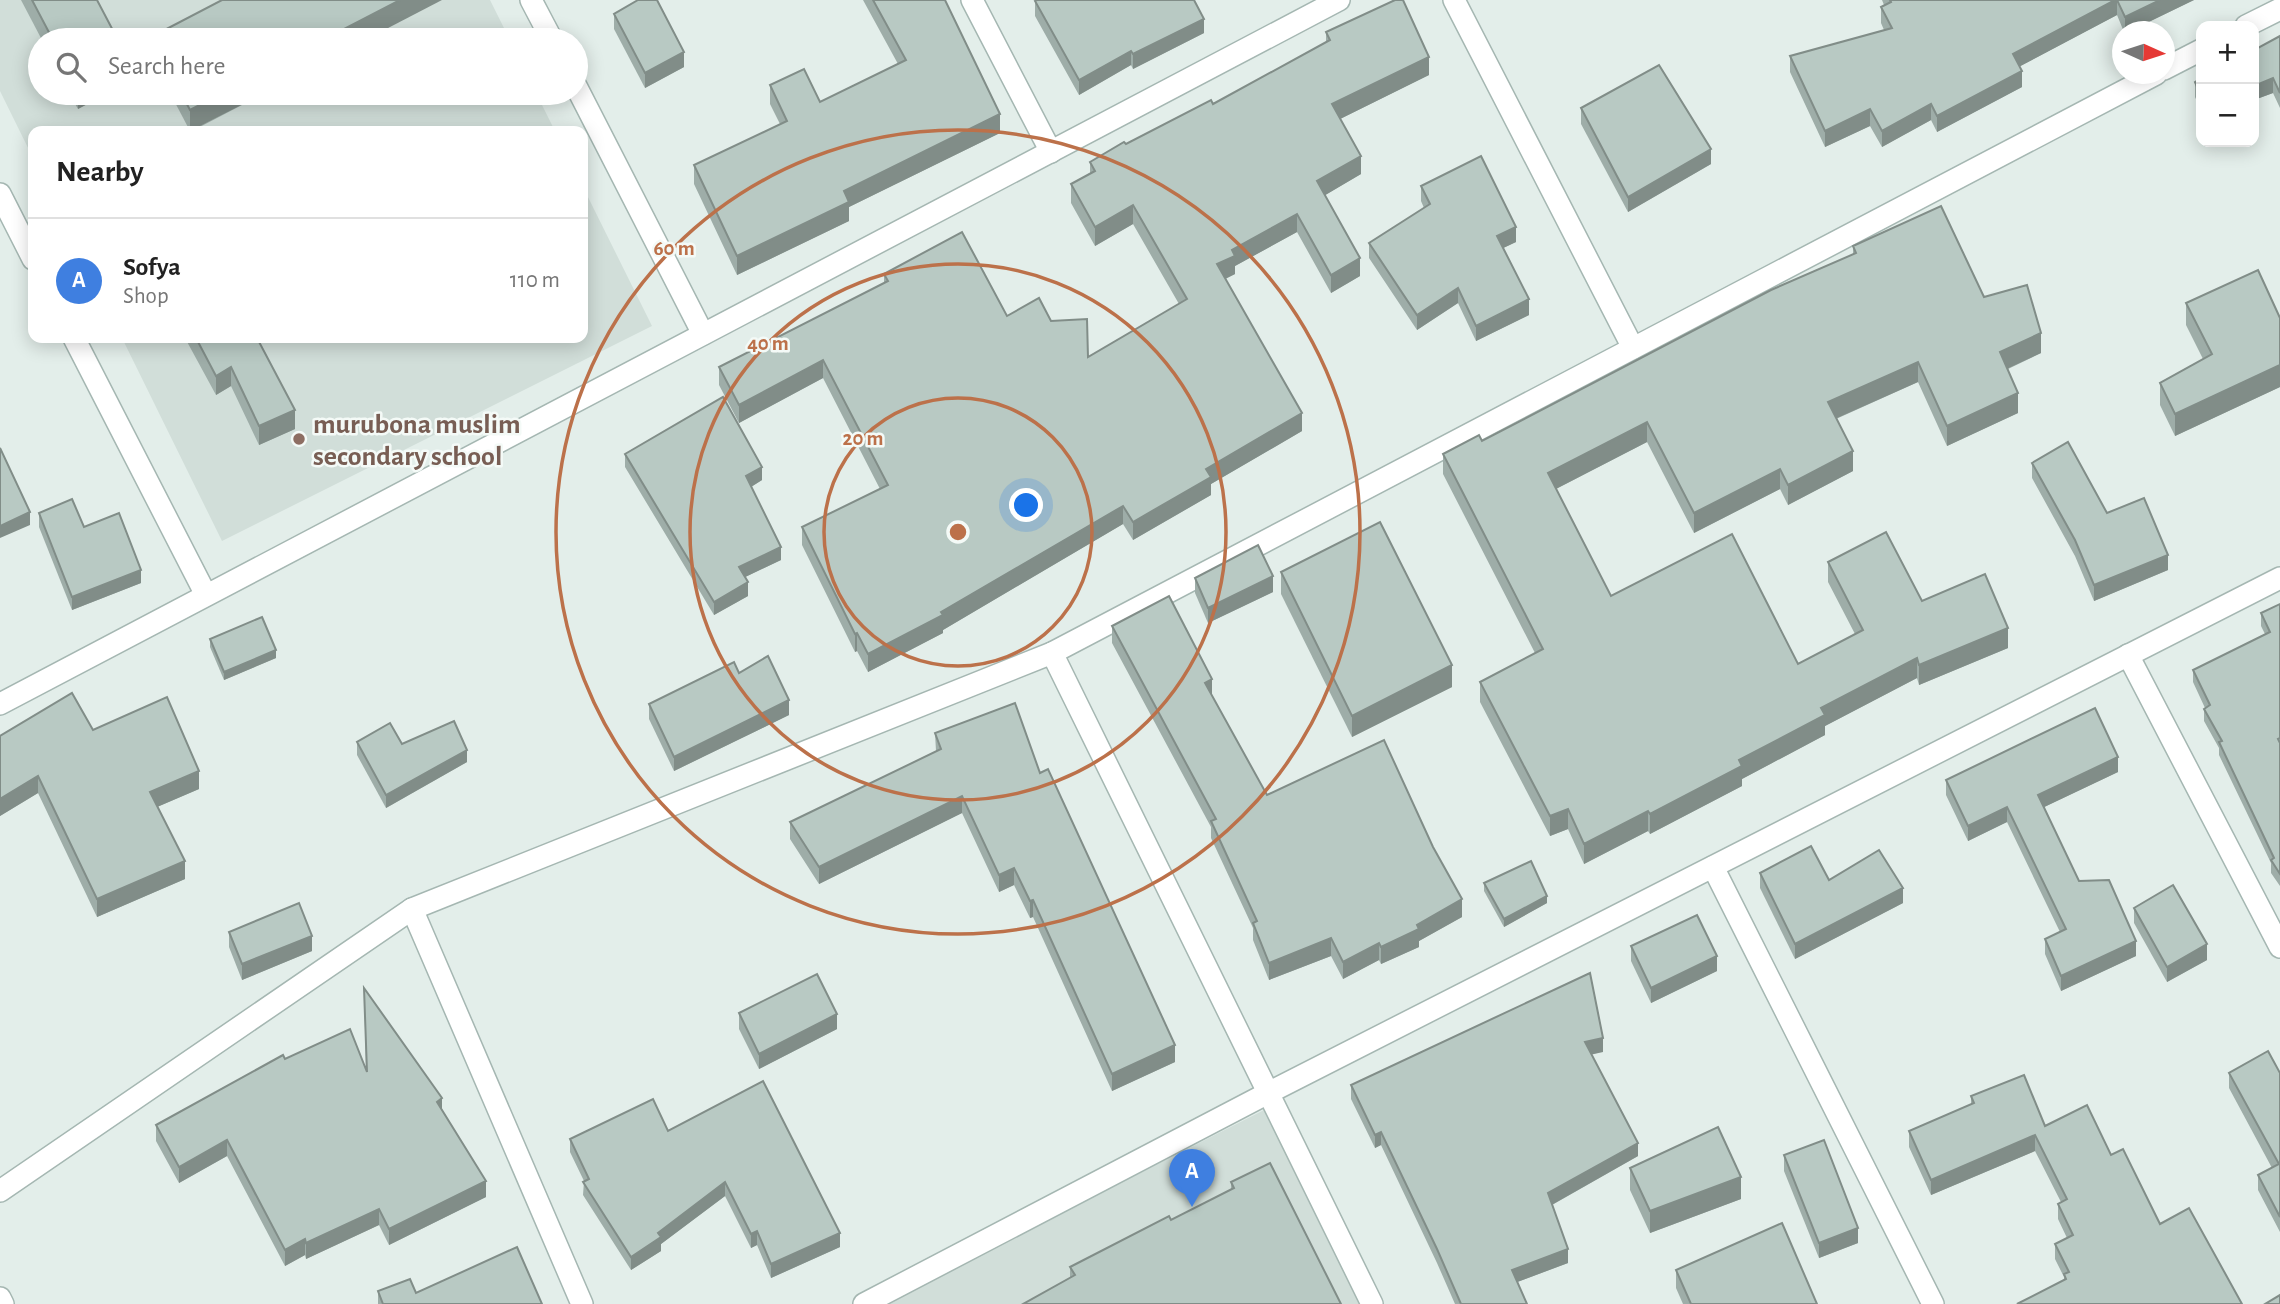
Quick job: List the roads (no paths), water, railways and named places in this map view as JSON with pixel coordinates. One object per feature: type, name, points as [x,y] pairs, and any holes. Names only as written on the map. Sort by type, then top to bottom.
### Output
[{"type":"street","points":[[531,0],[546,28]]},
{"type":"street","points":[[972,0],[1051,152]]},
{"type":"street","points":[[0,704],[1339,0]]},
{"type":"street","points":[[1454,0],[1633,348]]},
{"type":"street","points":[[2256,21],[2280,9]]},
{"type":"street","points":[[2175,64],[2196,53]]},
{"type":"street","points":[[0,1191],[412,909],[1052,653],[2137,84]]},
{"type":"street","points":[[586,105],[703,334]]},
{"type":"street","points":[[0,194],[28,249]]},
{"type":"street","points":[[77,343],[206,596]]},
{"type":"street","points":[[864,1304],[1268,1093],[2280,578]]},
{"type":"street","points":[[1052,653],[1372,1304]]},
{"type":"street","points":[[2128,655],[2280,947]]},
{"type":"street","points":[[1713,867],[1933,1304]]},
{"type":"street","points":[[412,909],[582,1304]]},
{"type":"street","points":[[0,1298],[3,1304]]},
{"type":"place","name":"murubona muslim secondary school","points":[[299,439]]},
{"type":"place","name":"Sofya","points":[[1192,1207]]}]
